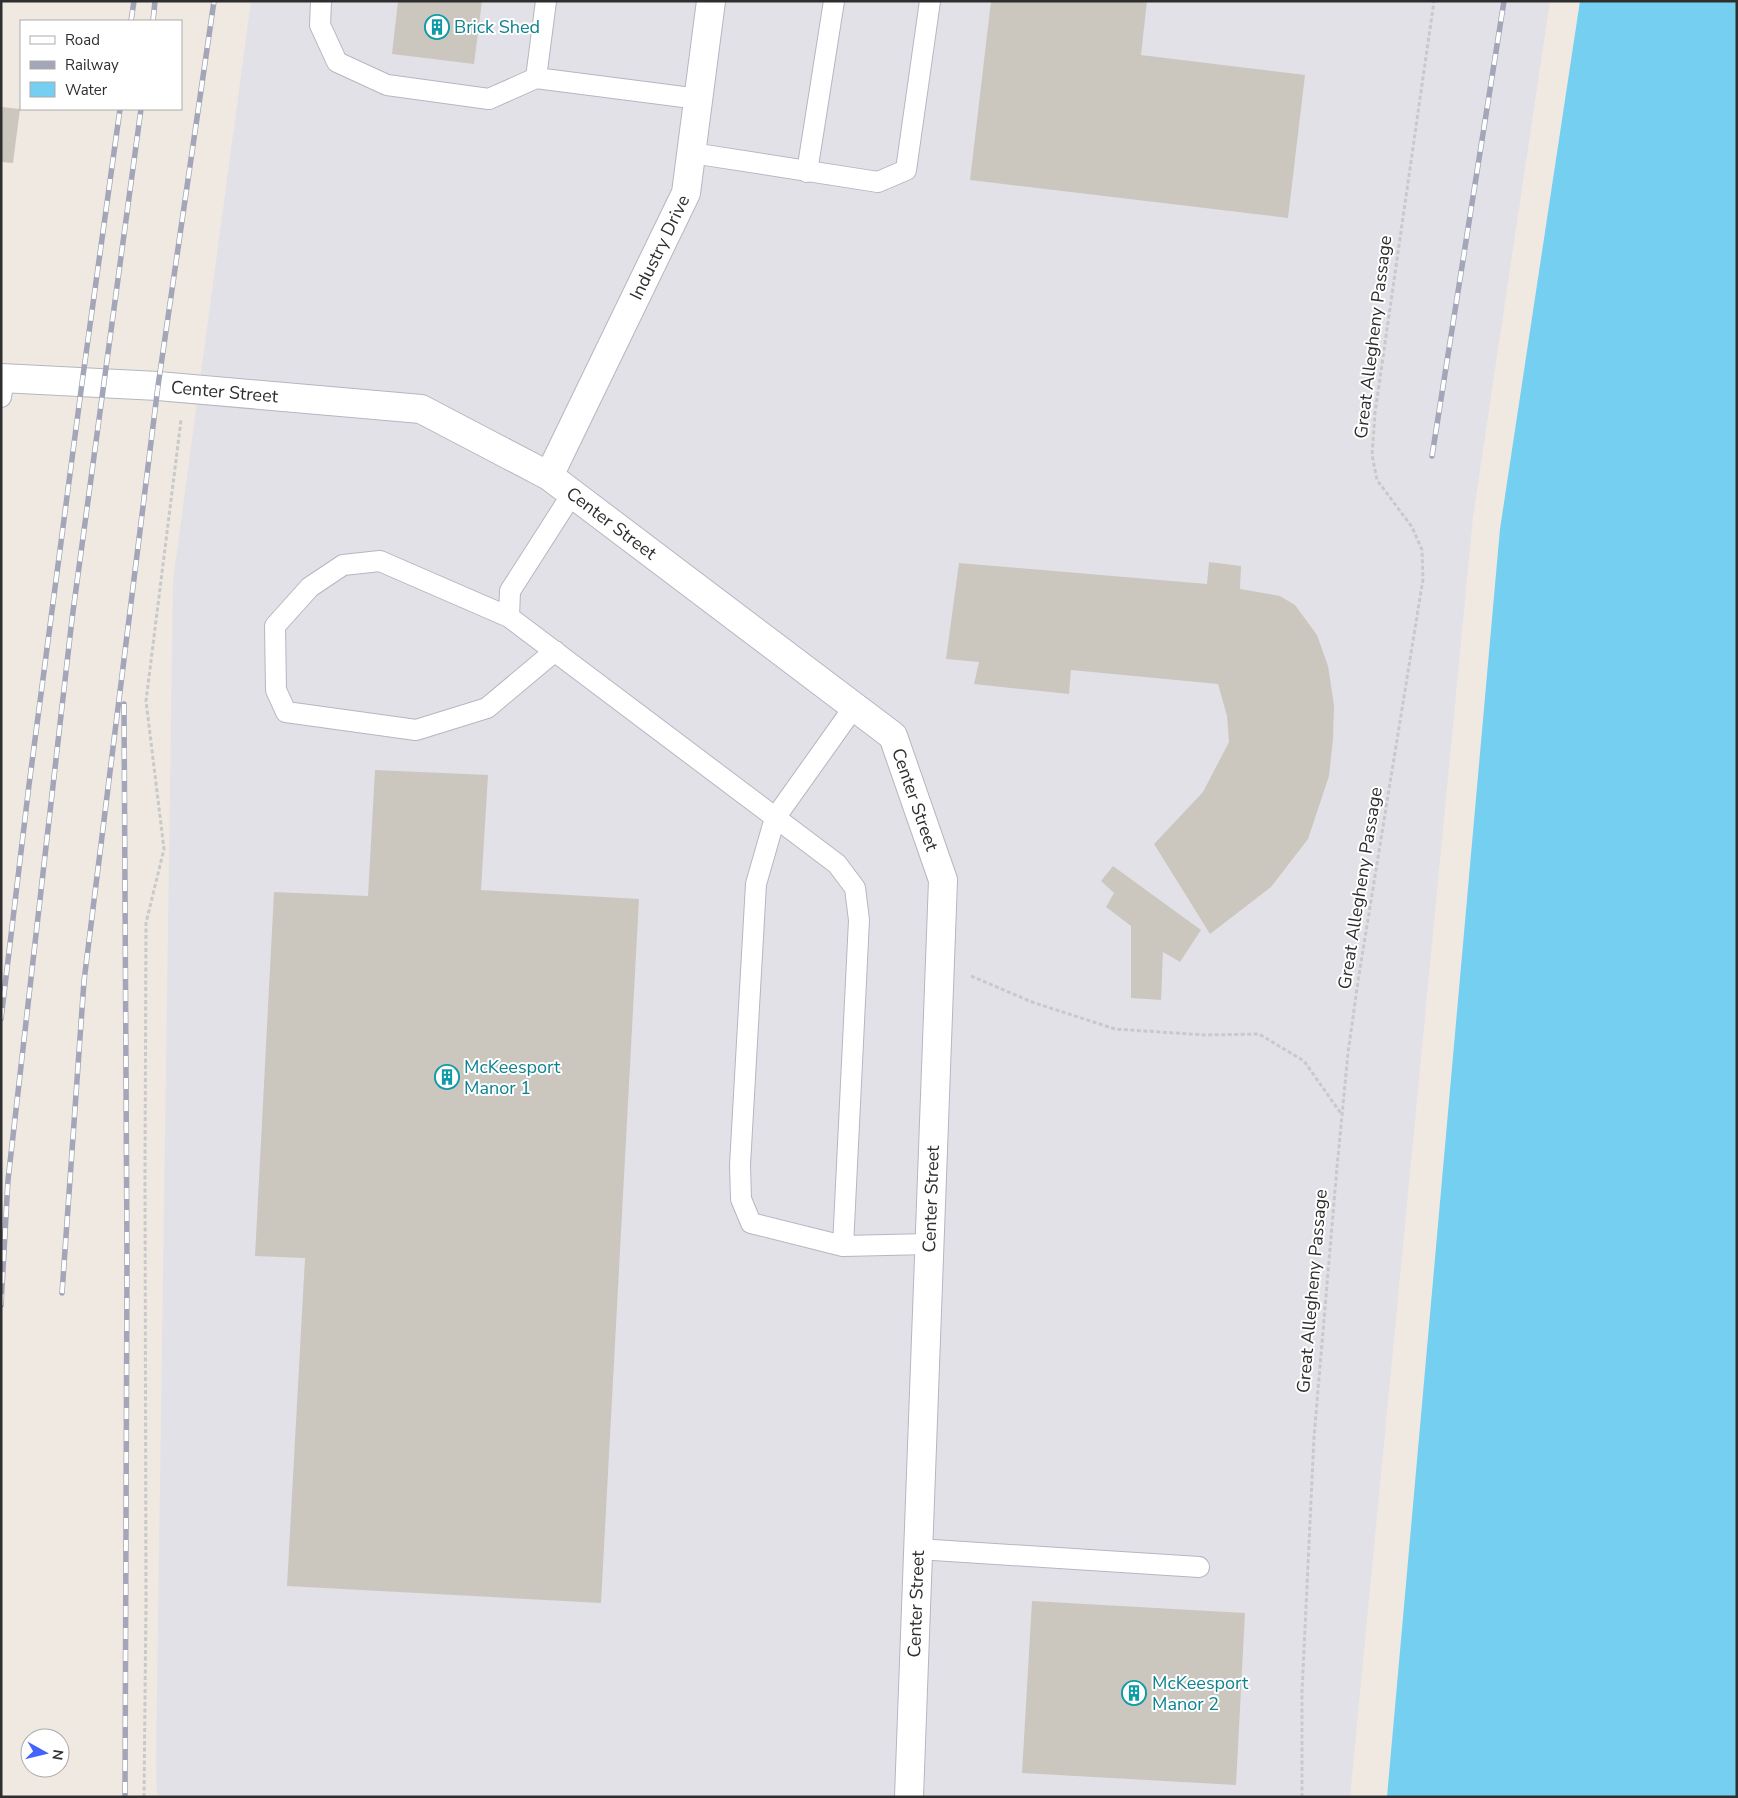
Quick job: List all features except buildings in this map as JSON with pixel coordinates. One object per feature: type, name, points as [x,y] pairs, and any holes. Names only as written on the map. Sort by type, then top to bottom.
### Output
[{"type":"street","name":"Industry Drive","points":[[549,476],[686,193],[711,1]]},
{"type":"street","name":"Center Street","points":[[2,384],[186,389],[421,409],[549,476],[893,736],[943,880],[909,1797]]},
{"type":"lane","points":[[321,1],[320,25],[337,62],[387,85],[489,99],[536,78],[699,99]]},
{"type":"lane","points":[[536,78],[546,1]]},
{"type":"lane","points":[[806,172],[834,1]]},
{"type":"lane","points":[[692,154],[878,182],[906,170],[930,1]]},
{"type":"lane","points":[[509,617],[510,591],[572,494]]},
{"type":"lane","points":[[555,651],[487,708],[416,730],[286,712],[276,690],[275,626],[310,587],[343,566],[380,561],[509,617],[555,651],[775,818],[837,864],[855,888],[859,920],[843,1246]]},
{"type":"lane","points":[[854,707],[775,818],[756,884],[740,1165],[741,1199],[751,1223],[843,1246],[929,1244]]},
{"type":"lane","points":[[918,1549],[1199,1567]]},
{"type":"path","name":"Great Allegheny Passage","points":[[1302,1797],[1302,1692],[1314,1437],[1348,1053],[1423,579],[1422,550],[1412,527],[1377,480],[1372,455],[1375,413],[1434,1]]},
{"type":"path","points":[[144,1797],[146,1604],[146,923],[164,849],[146,701],[186,389]]},
{"type":"path","points":[[940,963],[1032,1002],[1115,1028],[1205,1035],[1259,1034],[1304,1061],[1342,1115]]},
{"type":"shaded area","points":[[251,1],[1550,1],[1473,517],[1350,1797],[157,1797],[173,581]]},
{"type":"water","points":[[1580,1],[1737,1],[1737,1797],[1387,1797],[1500,529]]},
{"type":"railway","points":[[131,20],[134,1]]},
{"type":"railway","points":[[153,20],[155,1]]},
{"type":"railway","points":[[62,1293],[84,981],[158,386],[214,1]]},
{"type":"railway","points":[[1432,456],[1504,1]]},
{"type":"railway","points":[[1,1019],[29,785],[120,110]]},
{"type":"railway","points":[[1,1305],[8,1180],[72,619],[141,110]]},
{"type":"railway","points":[[124,704],[127,1259],[125,1797]]},
{"type":"place","name":"Brick Shed","points":[[437,27]]},
{"type":"place","name":"McKeesport Manor 1","points":[[447,1077]]},
{"type":"place","name":"McKeesport Manor 2","points":[[1134,1693]]}]
